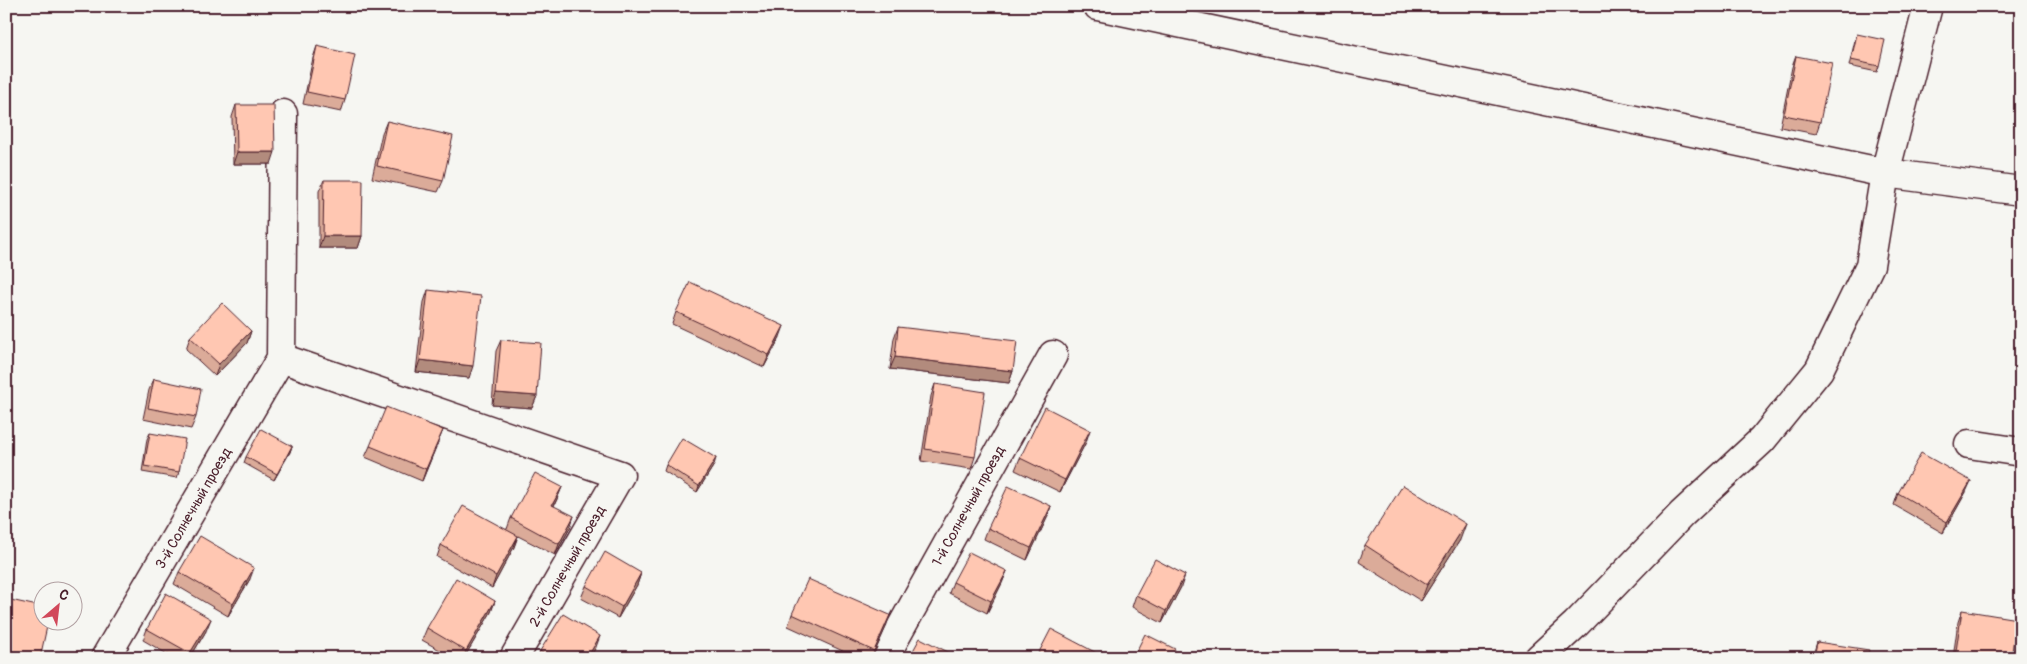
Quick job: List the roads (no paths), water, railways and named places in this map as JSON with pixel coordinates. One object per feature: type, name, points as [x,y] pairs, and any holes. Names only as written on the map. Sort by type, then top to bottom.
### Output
[{"type":"street","points":[[1098,6],[1885,173],[2021,191]]},
{"type":"street","points":[[1539,658],[1576,624],[1682,514],[1762,440],[1819,370],[1870,265],[1885,173],[1928,6]]},
{"type":"street","points":[[281,358],[283,114]]},
{"type":"street","name":"1-й Солнечный проезд","points":[[884,658],[1053,355]]},
{"type":"street","name":"2-й Солнечный проезд","points":[[281,358],[620,475],[514,658]]},
{"type":"street","name":"3-й Солнечный проезд","points":[[105,658],[281,358]]},
{"type":"street","points":[[1969,444],[2021,452]]}]
